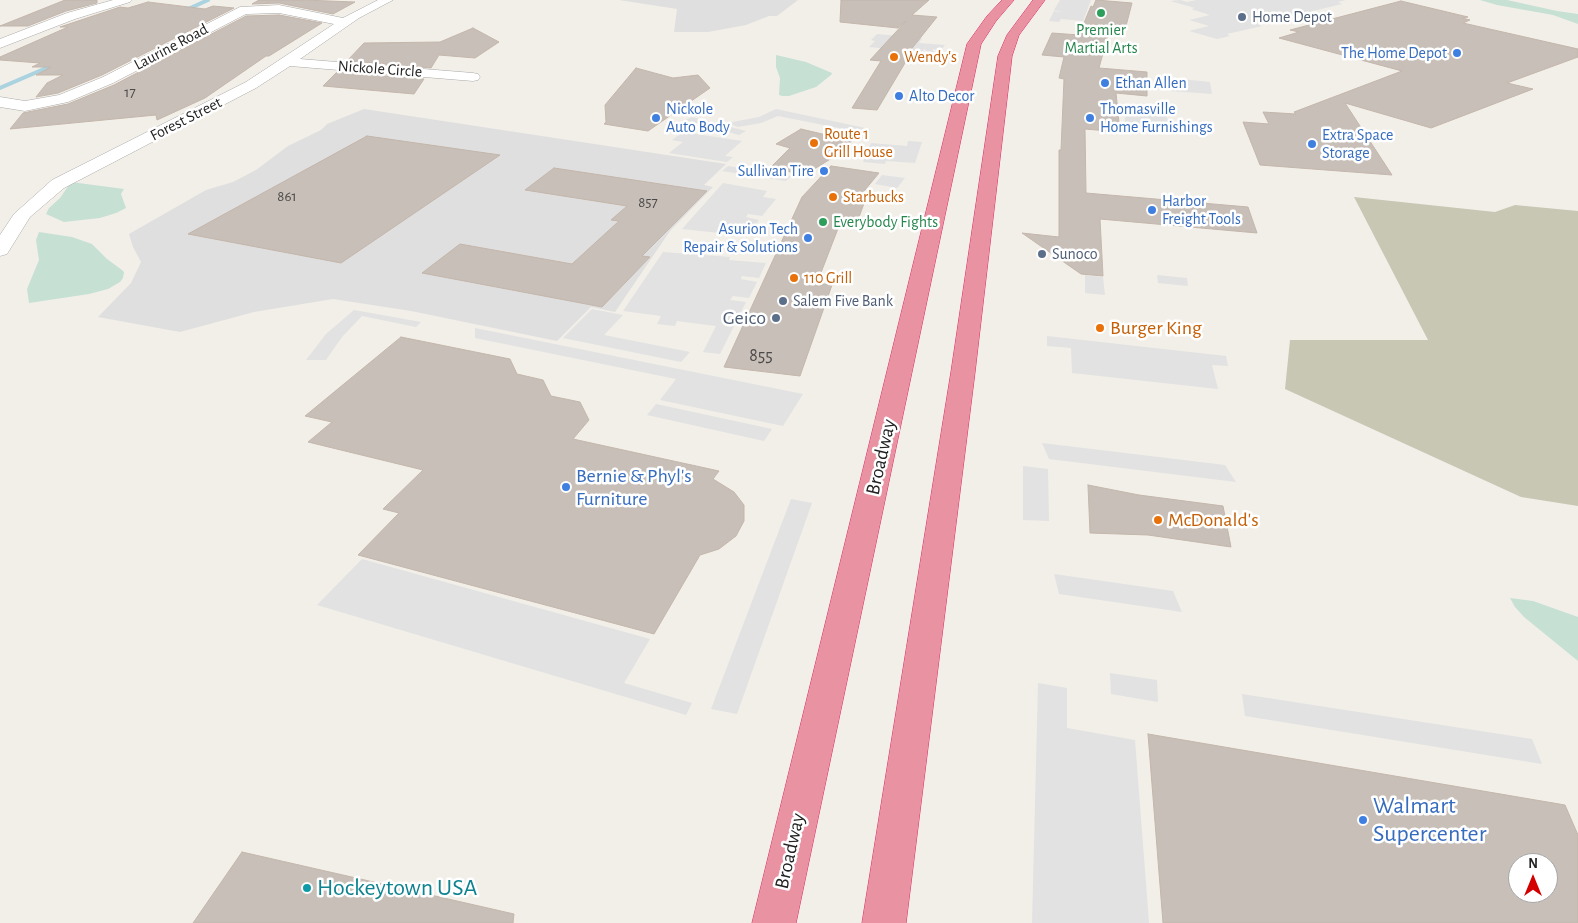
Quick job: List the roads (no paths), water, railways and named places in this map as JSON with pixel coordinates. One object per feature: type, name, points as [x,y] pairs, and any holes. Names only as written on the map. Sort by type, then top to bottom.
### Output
[{"type":"highway","name":"Broadway","points":[[774,923],[962,88],[976,41],[991,19],[1008,0]]},
{"type":"highway","points":[[884,923],[964,372],[1005,56],[1013,35],[1039,0]]},
{"type":"street","points":[[0,44],[72,16],[126,0]]},
{"type":"street","name":"Forest Street","points":[[0,250],[8,225],[34,202],[64,180],[196,114],[287,62],[366,8],[387,0]]},
{"type":"street","name":"Laurine Road","points":[[0,102],[13,105],[38,105],[77,94],[241,11],[263,8],[279,9],[344,22]]},
{"type":"street","name":"Nickole Circle","points":[[287,62],[472,76]]},
{"type":"waterway","points":[[184,11],[208,0]]},
{"type":"waterway","points":[[0,88],[58,63]]},
{"type":"place","name":"Premier Martial Arts","points":[[1101,13]]},
{"type":"place","name":"Home Depot","points":[[1242,17]]},
{"type":"place","name":"The Home Depot","points":[[1457,53]]},
{"type":"place","name":"Wendy's","points":[[894,57]]},
{"type":"place","name":"Ethan Allen","points":[[1105,83]]},
{"type":"place","name":"Alto Decor","points":[[899,96]]},
{"type":"place","name":"Nickole Auto Body","points":[[656,118]]},
{"type":"place","name":"Thomasville Home Furnishings","points":[[1090,118]]},
{"type":"place","name":"Route 1 Grill House","points":[[814,143]]},
{"type":"place","name":"Extra Space Storage","points":[[1312,144]]},
{"type":"place","name":"Sullivan Tire","points":[[824,171]]},
{"type":"place","name":"Starbucks","points":[[833,197]]},
{"type":"place","name":"Harbor Freight Tools","points":[[1152,210]]},
{"type":"place","name":"Everybody Fights","points":[[823,222]]},
{"type":"place","name":"Asurion Tech Repair & Solutions","points":[[808,238]]},
{"type":"place","name":"Sunoco","points":[[1042,254]]},
{"type":"place","name":"110 Grill","points":[[794,278]]},
{"type":"place","name":"Salem Five Bank","points":[[783,301]]},
{"type":"place","name":"Geico","points":[[776,318]]},
{"type":"place","name":"Burger King","points":[[1100,328]]},
{"type":"place","name":"Bernie & Phyl's Furniture","points":[[566,487]]},
{"type":"place","name":"McDonald's","points":[[1158,520]]},
{"type":"place","name":"Walmart Supercenter","points":[[1363,820]]},
{"type":"place","name":"Hockeytown USA","points":[[307,888]]}]
